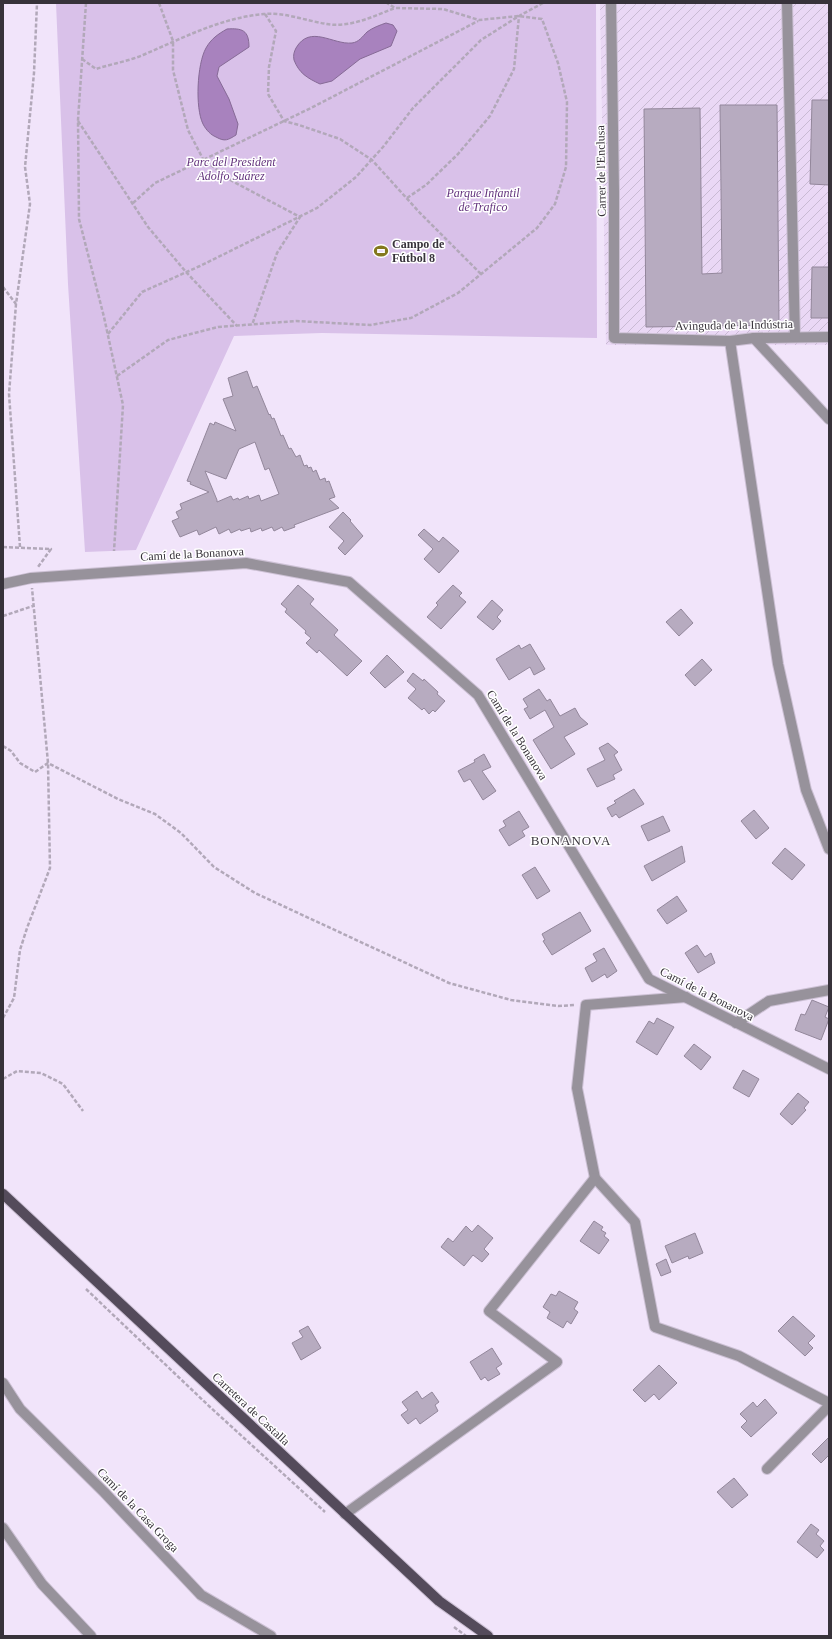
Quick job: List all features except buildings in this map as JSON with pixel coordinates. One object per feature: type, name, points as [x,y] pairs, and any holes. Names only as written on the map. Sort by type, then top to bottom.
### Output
[{"type":"main road","name":"Carretera de Castalla","points":[[3,1194],[439,1601],[488,1636]]},
{"type":"street","name":"Carrer de l'Enclusa","points":[[611,3],[614,191],[614,338]]},
{"type":"street","points":[[787,3],[795,338]]},
{"type":"street","name":"Avinguda de la Indústria","points":[[614,338],[730,341],[754,338],[829,337]]},
{"type":"street","points":[[754,338],[829,419]]},
{"type":"street","points":[[730,341],[778,664],[806,790],[829,849]]},
{"type":"street","name":"Camí de la Bonanova","points":[[3,584],[31,578],[246,563],[349,582],[478,695],[649,979],[688,997],[736,1023],[829,1069]]},
{"type":"street","points":[[736,1023],[769,1001],[829,990]]},
{"type":"street","points":[[688,997],[586,1005],[577,1088],[594,1178],[635,1222],[655,1327],[740,1356],[829,1402]]},
{"type":"street","points":[[345,1514],[557,1362],[489,1311],[594,1178]]},
{"type":"street","name":"Camí de la Casa Groga","points":[[3,1383],[20,1408],[104,1492],[201,1595],[271,1636]]},
{"type":"street","points":[[767,1469],[829,1406]]},
{"type":"street","points":[[3,1528],[42,1584],[92,1636]]},
{"type":"path","points":[[20,547],[9,394],[16,304],[30,204],[25,167],[34,73],[37,3]]},
{"type":"path","points":[[86,3],[78,120],[79,219],[108,334],[123,405],[114,551]]},
{"type":"path","points":[[159,3],[173,41],[173,70],[186,123],[203,159],[232,181],[300,216]]},
{"type":"path","points":[[387,3],[395,8]]},
{"type":"path","points":[[108,334],[142,292],[317,208],[356,177],[372,160],[413,108],[481,40],[543,3]]},
{"type":"path","points":[[82,59],[96,69],[142,56],[173,41],[226,20],[265,14],[329,24],[358,22],[395,8],[443,8],[479,20]]},
{"type":"path","points":[[265,14],[276,31],[269,67],[268,94],[284,121],[340,139],[372,160],[481,274]]},
{"type":"path","points":[[407,198],[426,184],[458,154],[490,116],[514,69],[519,16]]},
{"type":"path","points":[[117,376],[168,340],[218,327],[296,321],[370,325],[411,318],[458,293],[537,228],[555,204],[566,167],[567,102],[558,63],[542,19],[519,16],[479,20],[284,121],[155,183],[133,203]]},
{"type":"path","points":[[78,120],[148,227],[186,272],[237,326]]},
{"type":"path","points":[[252,325],[277,253],[300,216]]},
{"type":"path","points":[[3,287],[16,304]]},
{"type":"path","points":[[3,547],[52,549],[31,578],[48,764],[50,868],[20,950],[14,998],[3,1018]]},
{"type":"path","points":[[3,616],[34,606]]},
{"type":"path","points":[[3,746],[11,751],[20,763],[35,772],[48,764]]},
{"type":"path","points":[[48,764],[118,799],[155,814],[181,833],[214,867],[255,893],[449,983],[511,1000],[558,1006],[586,1005]]},
{"type":"path","points":[[3,1079],[17,1072],[41,1073],[63,1084],[83,1111]]},
{"type":"shaded area","points":[[600,3],[829,3],[829,345],[606,345]]},
{"type":"shaded area","points":[[386,23],[393,25],[397,31],[391,46],[360,59],[332,81],[320,84],[311,80],[301,72],[296,65],[294,54],[296,48],[308,37],[315,36],[345,43],[352,43],[359,40],[371,29]]},
{"type":"shaded area","points":[[227,29],[244,31],[248,37],[249,47],[219,67],[217,76],[229,99],[238,124],[236,135],[224,140],[212,135],[203,124],[200,117],[198,86],[201,64],[206,48],[215,37]]},
{"type":"green space","name":"Parc del President Adolfo Suárez","points":[[56,3],[596,3],[597,338],[322,333],[234,336],[136,550],[85,552],[68,284]]},
{"type":"place","name":"Campo de Fútbol 8","points":[[381,251]]},
{"type":"district","name":"BONANOVA","points":[[571,840]]},
{"type":"park label","name":"Parque Infantil de Trafico","points":[[483,200]]}]
